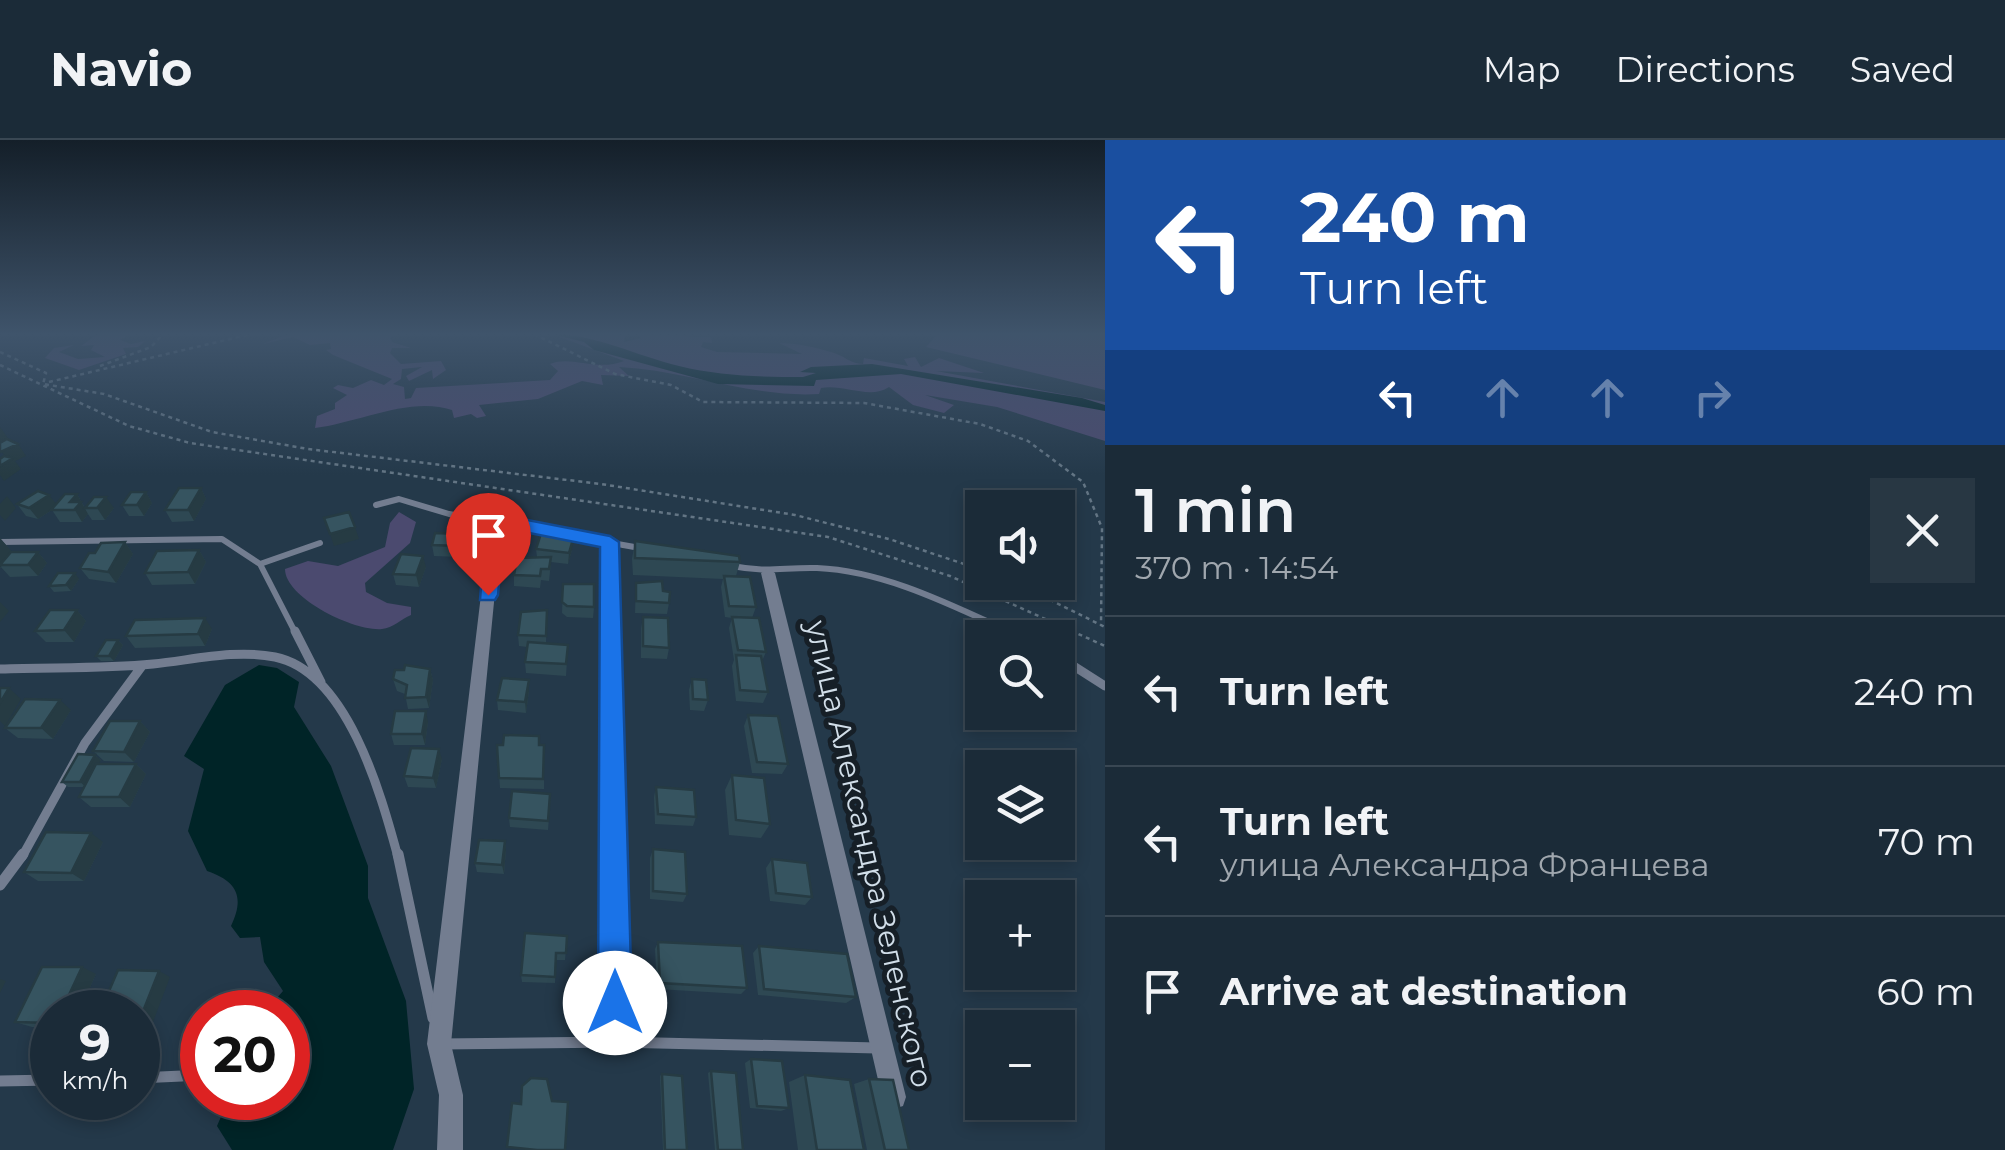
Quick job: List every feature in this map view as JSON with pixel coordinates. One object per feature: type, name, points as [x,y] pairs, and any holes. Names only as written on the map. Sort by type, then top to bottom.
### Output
[{"type":"street","points":[[450,1150],[452,1095],[439,1044],[496,520]]},
{"type":"street","name":"улица Александра Зеленского","points":[[768,573],[898,1116]]},
{"type":"lane","points":[[376,505],[399,499],[449,514],[645,549]]},
{"type":"lane","points":[[0,542],[222,539],[260,564],[323,686],[367,758],[397,844],[439,1044],[616,1042],[883,1048]]},
{"type":"lane","points":[[610,542],[616,1042]]},
{"type":"lane","points":[[260,564],[320,543]]},
{"type":"lane","points":[[716,562],[768,573],[815,568],[908,589],[981,620]]},
{"type":"lane","points":[[0,669],[142,666],[255,655],[285,659],[323,686]]},
{"type":"lane","points":[[0,886],[14,869],[84,743],[142,666]]},
{"type":"lane","points":[[1075,667],[1105,686]]},
{"type":"lane","points":[[0,1081],[30,1080]]},
{"type":"path","points":[[37,381],[130,426],[190,443],[824,536],[941,572],[1105,646]]},
{"type":"path","points":[[43,384],[52,381]]},
{"type":"path","points":[[648,381],[671,386],[702,402],[864,403],[980,424],[1028,440],[1083,482],[1102,528],[1103,626],[1050,600]]},
{"type":"path","points":[[43,384],[81,386],[157,416],[239,437],[815,519],[885,535],[965,564]]},
{"type":"shaded area","points":[[368,381],[384,385],[398,381],[393,384],[404,387],[405,399],[411,398],[416,388],[582,381],[538,399],[479,405],[486,416],[477,418],[471,414],[454,418],[452,410],[419,406],[315,428],[317,416],[335,409],[335,403],[347,395],[333,388],[353,388]]},
{"type":"shaded area","points":[[708,381],[816,381],[814,386]]},
{"type":"shaded area","points":[[709,381],[991,381],[1105,402],[1105,441],[997,407],[925,395],[954,405],[944,413],[913,405],[889,387],[865,392],[830,387],[821,388],[819,394]]},
{"type":"shaded area","points":[[940,381],[978,381],[1082,398],[1105,405],[1105,411]]},
{"type":"shaded area","points":[[1068,381],[1105,381],[1105,390]]},
{"type":"shaded area","points":[[399,512],[416,522],[410,543],[365,583],[366,592],[387,603],[411,607],[411,615],[382,629],[355,625],[309,602],[288,580],[285,569],[308,561],[338,566],[385,547],[390,523]]},
{"type":"shaded area","points":[[259,665],[277,668],[299,682],[294,707],[331,766],[368,866],[368,898],[406,1001],[414,1089],[393,1150],[232,1150],[217,1126],[220,1120],[310,1120],[310,990],[282,990],[264,962],[260,937],[240,938],[231,926],[237,907],[235,891],[225,880],[207,871],[188,831],[204,769],[184,756],[225,685]]},
{"type":"building","points":[[7,439],[18,444],[0,452],[0,443]]},
{"type":"building","points":[[13,458],[0,466],[0,459]]},
{"type":"building","points":[[179,488],[201,488],[188,510],[165,510]]},
{"type":"building","points":[[38,491],[49,495],[29,508],[17,504]]},
{"type":"building","points":[[131,492],[146,492],[137,505],[122,505]]},
{"type":"building","points":[[65,494],[77,494],[70,502],[81,502],[74,510],[51,510]]},
{"type":"building","points":[[94,497],[106,497],[97,508],[85,508]]},
{"type":"building","points":[[349,512],[355,527],[330,534],[324,518]]},
{"type":"building","points":[[543,527],[567,530],[565,538],[573,539],[569,553],[536,549]]},
{"type":"building","points":[[435,533],[461,534],[458,546],[432,545]]},
{"type":"building","points":[[635,541],[739,556],[740,562],[635,558]]},
{"type":"building","points":[[125,542],[108,572],[80,568],[101,543]]},
{"type":"building","points":[[199,550],[188,572],[145,573],[157,551]]},
{"type":"building","points":[[11,552],[38,552],[28,565],[0,565]]},
{"type":"building","points":[[401,554],[423,556],[416,575],[393,574]]},
{"type":"building","points":[[551,557],[549,569],[541,569],[540,576],[514,575],[517,558]]},
{"type":"building","points":[[58,573],[75,573],[66,585],[49,586]]},
{"type":"building","points":[[724,576],[750,577],[756,607],[729,606]]},
{"type":"building","points":[[662,581],[663,591],[670,592],[669,603],[636,601],[636,583]]},
{"type":"building","points":[[563,584],[594,584],[594,607],[567,606],[562,602]]},
{"type":"building","points":[[50,610],[77,610],[64,630],[35,631]]},
{"type":"building","points":[[547,610],[546,636],[518,635],[521,612]]},
{"type":"building","points":[[643,617],[668,618],[669,648],[643,646]]},
{"type":"building","points":[[732,617],[759,618],[766,652],[738,650]]},
{"type":"building","points":[[205,618],[198,634],[126,636],[135,620]]},
{"type":"building","points":[[106,640],[118,640],[109,656],[96,656]]},
{"type":"building","points":[[528,642],[568,645],[566,664],[525,662]]},
{"type":"building","points":[[736,655],[761,656],[768,692],[740,690]]},
{"type":"building","points":[[405,665],[430,669],[426,697],[405,698],[407,685],[393,679],[395,670],[404,670]]},
{"type":"building","points":[[502,678],[529,680],[525,702],[497,700]]},
{"type":"building","points":[[692,679],[706,680],[708,700],[693,699]]},
{"type":"building","points":[[0,688],[9,688],[0,703]]},
{"type":"building","points":[[25,699],[60,700],[41,728],[5,728]]},
{"type":"building","points":[[395,711],[426,711],[422,734],[391,734]]},
{"type":"building","points":[[748,715],[778,716],[788,764],[757,762]]},
{"type":"building","points":[[110,721],[140,721],[124,752],[93,751]]},
{"type":"building","points":[[504,735],[539,736],[539,745],[544,745],[543,779],[499,778],[497,745],[503,745]]},
{"type":"building","points":[[411,748],[439,749],[433,778],[404,776]]},
{"type":"building","points":[[78,754],[95,755],[80,782],[62,782]]},
{"type":"building","points":[[96,764],[136,764],[119,797],[79,797]]},
{"type":"building","points":[[732,775],[764,778],[770,824],[736,820]]},
{"type":"building","points":[[656,787],[694,790],[696,817],[658,814]]},
{"type":"building","points":[[512,791],[550,794],[548,821],[509,818]]},
{"type":"building","points":[[46,832],[91,833],[71,873],[24,872]]},
{"type":"building","points":[[479,840],[505,841],[502,865],[475,863]]},
{"type":"building","points":[[653,849],[685,852],[687,894],[653,891]]},
{"type":"building","points":[[772,859],[807,863],[812,897],[776,893]]},
{"type":"building","points":[[525,933],[567,936],[566,953],[556,953],[555,977],[521,975]]},
{"type":"building","points":[[658,942],[742,946],[747,988],[660,983]]},
{"type":"building","points":[[759,946],[847,954],[856,997],[764,989]]},
{"type":"building","points":[[42,967],[82,967],[71,990],[31,990]]},
{"type":"building","points":[[118,970],[159,971],[151,990],[109,990]]},
{"type":"building","points":[[30,991],[30,1022],[15,1022]]},
{"type":"building","points":[[751,1059],[782,1061],[789,1108],[757,1106]]},
{"type":"building","points":[[711,1071],[736,1073],[743,1150],[718,1150]]},
{"type":"building","points":[[662,1074],[682,1076],[687,1150],[665,1150]]},
{"type":"building","points":[[805,1075],[850,1080],[864,1150],[817,1150]]},
{"type":"building","points":[[531,1078],[547,1079],[552,1101],[568,1102],[565,1150],[507,1147],[512,1103],[521,1104],[522,1086]]},
{"type":"building","points":[[869,1079],[893,1080],[909,1150],[885,1150]]},
{"type":"route","points":[[488,595],[496,520],[610,542],[615,1003]]}]
